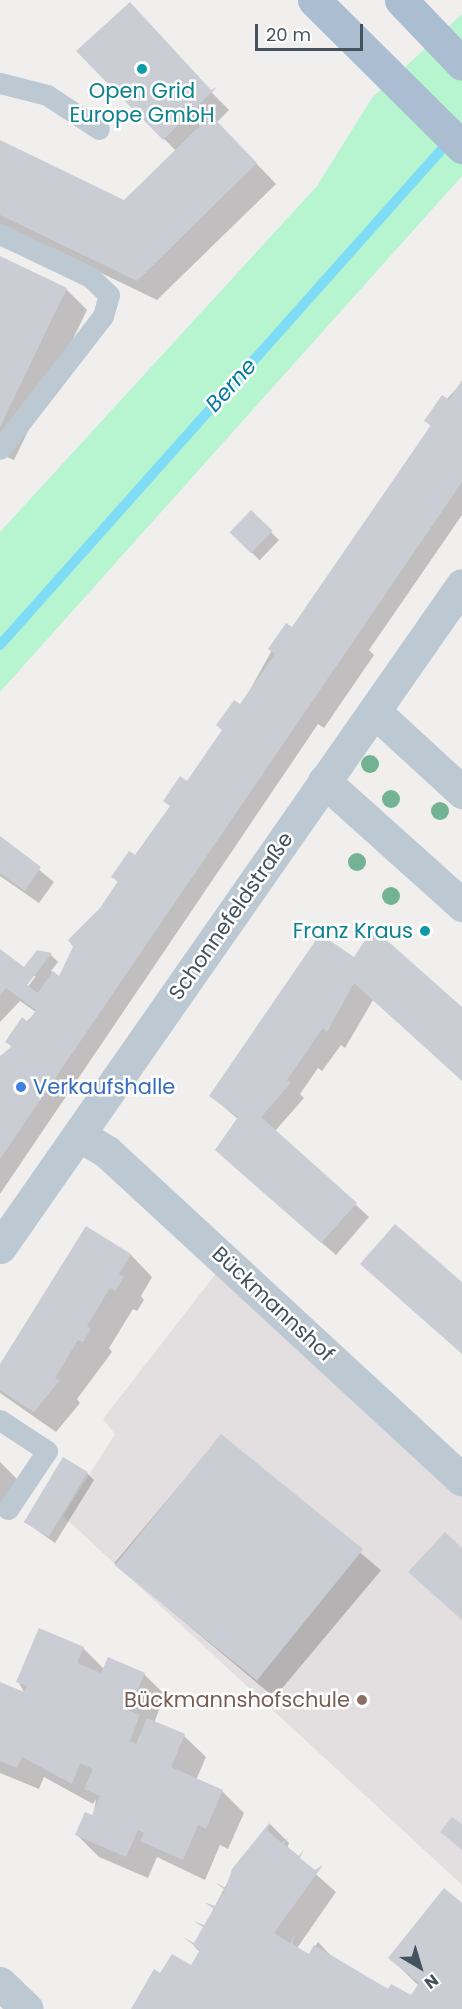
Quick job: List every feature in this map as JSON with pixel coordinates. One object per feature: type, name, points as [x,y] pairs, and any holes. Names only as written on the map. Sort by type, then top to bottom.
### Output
[{"type":"main road","points":[[314,0],[422,111],[462,147]]},
{"type":"main road","points":[[401,0],[461,64]]},
{"type":"street","name":"Schonnefeldstraße","points":[[0,1247],[462,585]]},
{"type":"street","points":[[374,711],[462,792]]},
{"type":"street","points":[[324,782],[462,905]]},
{"type":"street","name":"Bückmannshof","points":[[79,1135],[107,1152],[462,1480]]},
{"type":"street","points":[[0,1983],[27,2009]]},
{"type":"lane","points":[[0,83],[47,95],[99,129]]},
{"type":"lane","points":[[0,234],[90,277],[109,295],[103,316],[0,449]]},
{"type":"lane","points":[[0,1420],[47,1451],[9,1509]]},
{"type":"shaded area","name":"Bückmannshofschule","points":[[221,1267],[462,1489],[462,1885],[63,1516],[115,1434],[103,1419]]},
{"type":"green space","points":[[462,14],[462,176],[0,692],[0,532],[317,186],[372,98]]},
{"type":"building","name":"Open Grid Europe GmbH","points":[[130,2],[211,90],[217,87],[163,140],[76,51]]},
{"type":"building","points":[[211,115],[257,163],[137,281],[0,215],[0,140],[124,200]]},
{"type":"building","points":[[0,256],[67,288],[0,427]]},
{"type":"building","points":[[462,380],[462,482],[0,1159],[0,1056],[12,1046],[5,1042],[22,1017],[28,1022],[36,1010],[6,988],[0,996],[0,949],[24,967],[37,950],[52,953],[27,985],[38,993],[53,971],[59,976],[73,947],[68,940],[100,908],[118,881],[111,877],[129,851],[135,855],[170,806],[163,801],[180,776],[187,781],[222,730],[216,725],[234,700],[240,704],[275,654],[268,649],[286,623],[292,627],[431,425],[424,421],[442,395],[449,400]]},
{"type":"building","points":[[251,510],[273,531],[251,553],[229,532]]},
{"type":"building","points":[[0,836],[41,867],[25,891],[0,873]]},
{"type":"building","points":[[373,928],[462,1007],[462,1081],[354,983],[327,1032],[323,1028],[287,1080],[291,1083],[261,1117],[357,1203],[321,1243],[215,1150],[238,1117],[209,1096],[320,934],[354,957]]},
{"type":"building","points":[[395,1224],[462,1282],[462,1354],[360,1264]]},
{"type":"building","points":[[86,1226],[131,1254],[119,1274],[124,1277],[115,1291],[110,1288],[87,1326],[91,1329],[83,1342],[78,1340],[55,1378],[60,1380],[34,1412],[0,1390],[0,1364]]},
{"type":"building","points":[[221,1434],[363,1549],[257,1681],[115,1565]]},
{"type":"building","points":[[63,1457],[88,1472],[49,1537],[24,1522]]},
{"type":"building","points":[[445,1532],[462,1548],[462,1620],[408,1572]]},
{"type":"building","points":[[39,1628],[84,1647],[77,1663],[101,1673],[108,1657],[145,1673],[128,1710],[140,1715],[130,1741],[136,1744],[147,1718],[185,1734],[171,1767],[223,1790],[206,1829],[198,1825],[183,1860],[140,1841],[144,1833],[138,1830],[126,1857],[75,1835],[85,1812],[92,1815],[100,1796],[84,1789],[93,1769],[80,1763],[72,1784],[22,1757],[17,1768],[0,1761],[0,1682],[24,1692],[27,1686],[16,1682]]},
{"type":"building","points":[[452,1817],[462,1824],[462,1850],[440,1832]]},
{"type":"building","points":[[270,1822],[267,1830],[282,1843],[289,1837],[284,1844],[299,1856],[304,1849],[300,1858],[315,1870],[323,1865],[274,1933],[290,1943],[295,1934],[292,1944],[309,1954],[314,1945],[388,1989],[391,1984],[411,1995],[419,1983],[388,1958],[444,1888],[462,1903],[462,2009],[131,2009],[154,1969],[160,1973],[172,1954],[191,1965],[200,1950],[183,1937],[194,1943],[203,1927],[193,1921],[204,1925],[214,1909],[204,1902],[215,1906],[225,1890],[215,1882],[226,1888],[232,1869]]},
{"type":"waterway","name":"Berne","points":[[0,645],[451,139]]},
{"type":"place","name":"Open Grid Europe GmbH","points":[[142,69]]},
{"type":"place","name":"Franz Kraus","points":[[425,931]]},
{"type":"place","name":"Verkaufshalle","points":[[21,1087]]},
{"type":"place","name":"Bückmannshofschule","points":[[362,1700]]}]
